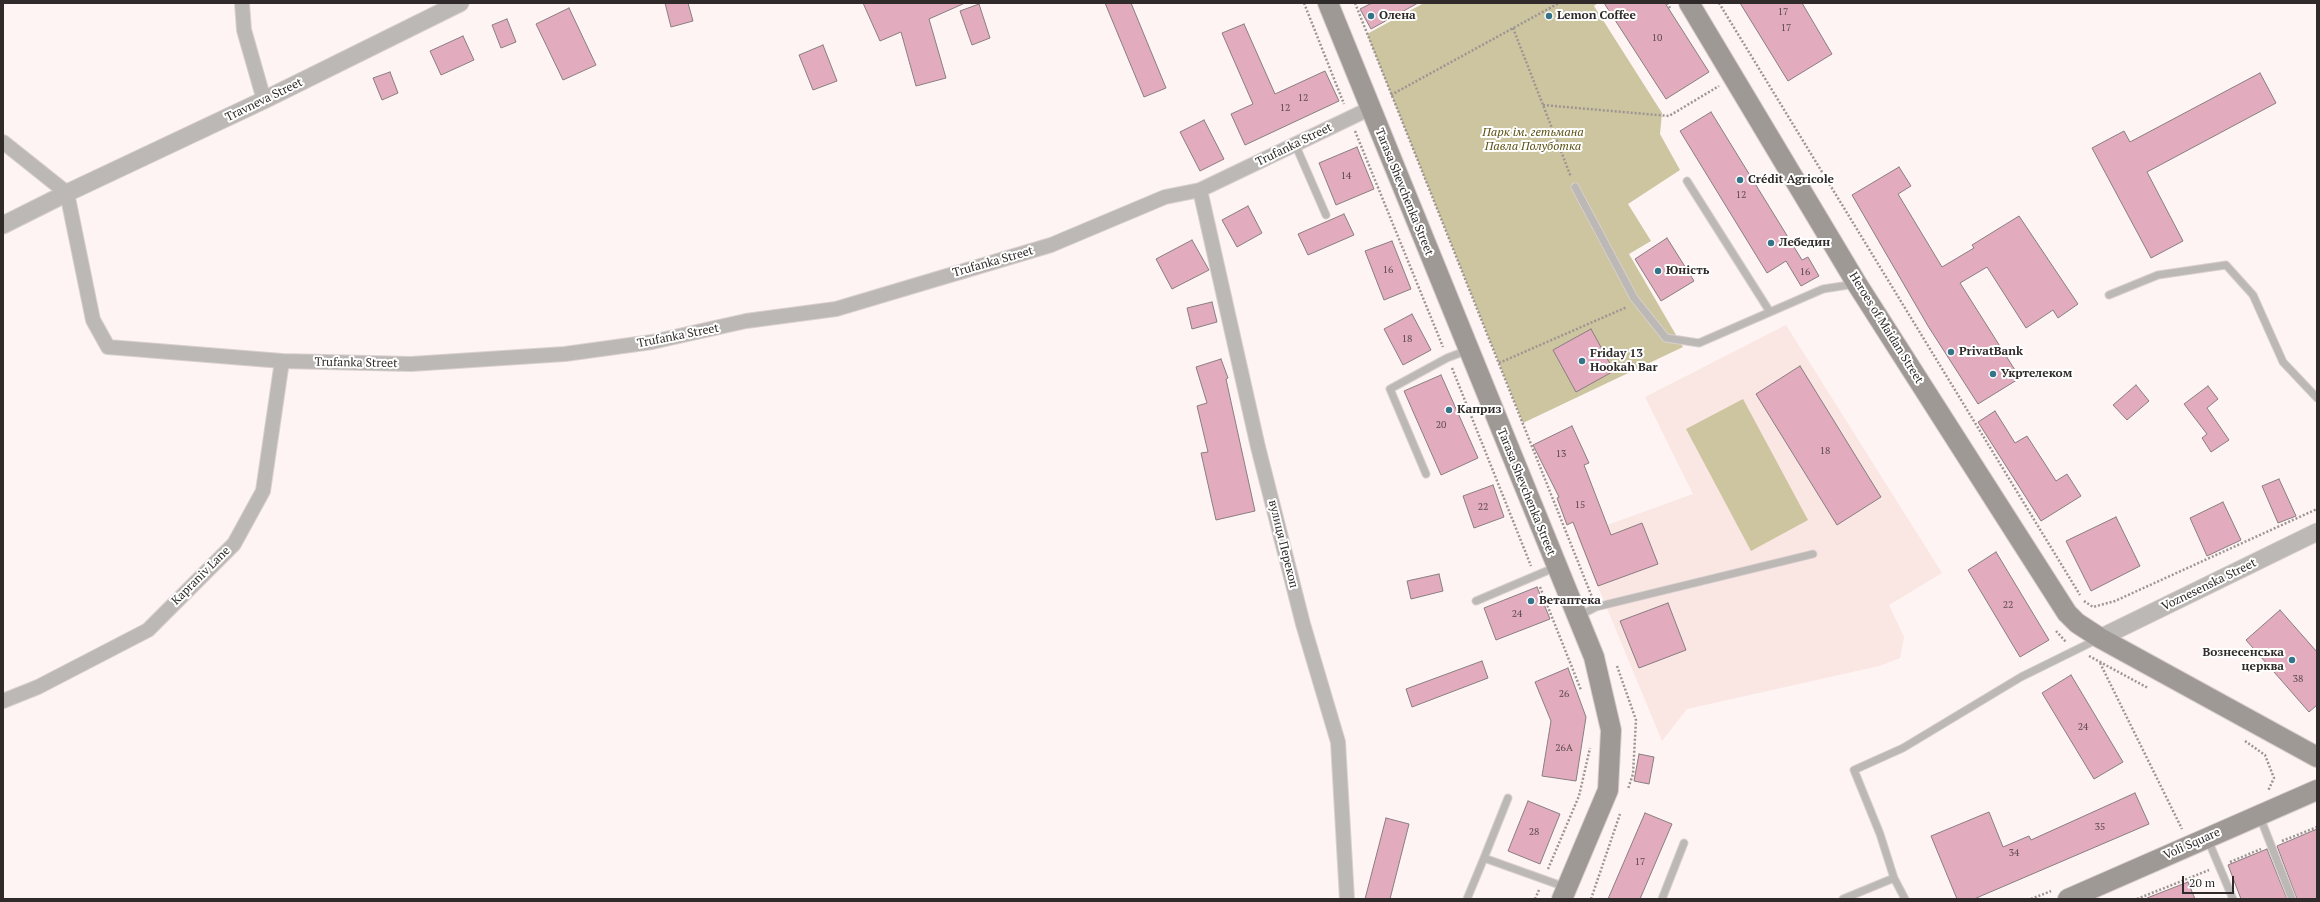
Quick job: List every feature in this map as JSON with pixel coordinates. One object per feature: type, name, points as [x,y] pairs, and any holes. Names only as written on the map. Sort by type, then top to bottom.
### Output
[{"type":"main road","name":"Tarasa Shevchenka Street","points":[[1328,3],[1594,657],[1611,730],[1608,790],[1565,893]]},
{"type":"main road","name":"Heroes of Maidan Street","points":[[1689,3],[1857,284],[2067,613],[2077,623],[2100,638]]},
{"type":"main road","points":[[2100,638],[2317,757]]},
{"type":"main road","name":"Voli Square","points":[[2060,894],[2207,838],[2317,790]]},
{"type":"street","points":[[242,3],[244,30],[264,100]]},
{"type":"street","name":"Travneva Street","points":[[3,225],[67,193],[264,100],[455,4]]},
{"type":"street","name":"Trufanka Street","points":[[67,193],[93,320],[108,347],[282,362],[411,364],[566,354],[652,342],[746,321],[836,309],[1051,246],[1165,197],[1200,190],[1371,108]]},
{"type":"street","points":[[3,142],[67,193]]},
{"type":"street","name":"вулиця Перекоп","points":[[1200,190],[1258,447],[1303,624],[1338,742],[1347,899]]},
{"type":"street","name":"Kapraniv Lane","points":[[3,701],[38,687],[148,630],[234,544],[263,491],[282,362]]},
{"type":"street","name":"Voznesenska Street","points":[[2100,638],[2317,532]]},
{"type":"lane","points":[[1295,144],[1326,215]]},
{"type":"lane","points":[[1687,181],[1770,312]]},
{"type":"lane","points":[[1575,187],[1637,302],[1666,338],[1699,342],[1823,289],[1857,284]]},
{"type":"lane","points":[[2109,295],[2158,275],[2226,265],[2253,295],[2283,362],[2317,398]]},
{"type":"lane","points":[[1426,474],[1390,389],[1447,358],[1468,350]]},
{"type":"lane","points":[[1577,616],[1602,606],[1813,554]]},
{"type":"lane","points":[[1476,601],[1557,567]]},
{"type":"lane","points":[[1905,899],[1894,878],[1880,834],[1854,770],[1903,748],[2021,677],[2100,638]]},
{"type":"lane","points":[[1467,899],[1508,798]]},
{"type":"lane","points":[[2260,815],[2292,899]]},
{"type":"lane","points":[[2207,838],[2233,899]]},
{"type":"lane","points":[[1662,899],[1684,843]]},
{"type":"lane","points":[[1484,858],[1544,880],[1565,893]]},
{"type":"lane","points":[[1843,899],[1894,878]]},
{"type":"path","points":[[1304,3],[1582,693]]},
{"type":"path","points":[[1355,3],[1391,95],[1559,3]]},
{"type":"path","points":[[1549,9],[1551,3]]},
{"type":"path","points":[[1719,3],[2084,602],[2094,607],[2114,601],[2317,509]]},
{"type":"path","points":[[1513,28],[1575,187]]},
{"type":"path","points":[[1543,105],[1669,116],[1719,86]]},
{"type":"path","points":[[1499,363],[1637,302]]},
{"type":"path","points":[[2149,688],[2100,663],[2186,835]]},
{"type":"path","points":[[2239,736],[2265,755],[2274,778],[2266,794]]},
{"type":"path","points":[[1535,899],[1579,796],[1590,744]]},
{"type":"path","points":[[2031,899],[2060,894]]},
{"type":"shaded area","points":[[1786,325],[1942,573],[1889,605],[1904,637],[1900,658],[1879,666],[1687,709],[1662,741],[1577,536],[1693,494],[1645,397]]},
{"type":"green space","name":"Парк ім. гетьмана Павла Полуботка","points":[[1424,3],[1598,3],[1594,6],[1662,113],[1660,134],[1680,170],[1628,204],[1651,241],[1629,254],[1683,347],[1523,423],[1367,34]]},
{"type":"green space","points":[[1743,399],[1808,520],[1751,551],[1686,429]]},
{"type":"building","points":[[665,3],[688,3],[693,21],[671,27]]},
{"type":"building","points":[[863,3],[965,3],[929,19],[946,78],[916,86],[901,32],[880,41]]},
{"type":"building","points":[[1105,3],[1131,3],[1166,88],[1144,97]]},
{"type":"building","points":[[1372,3],[1418,3],[1371,29],[1360,9]]},
{"type":"building","points":[[1604,3],[1665,3],[1709,72],[1666,99]]},
{"type":"building","points":[[1740,3],[1802,3],[1832,54],[1788,81]]},
{"type":"building","points":[[979,4],[990,38],[972,45],[960,11]]},
{"type":"building","points":[[569,8],[596,65],[563,80],[536,24]]},
{"type":"building","points":[[507,19],[516,42],[501,48],[492,25]]},
{"type":"building","points":[[1244,24],[1275,94],[1325,71],[1339,101],[1245,145],[1231,114],[1253,104],[1222,33]]},
{"type":"building","points":[[463,36],[474,60],[441,75],[430,51]]},
{"type":"building","points":[[823,45],[837,81],[813,90],[799,55]]},
{"type":"building","points":[[390,72],[398,93],[382,100],[373,78]]},
{"type":"building","points":[[2260,73],[2276,103],[2147,172],[2183,241],[2151,258],[2092,148],[2124,131],[2130,142]]},
{"type":"building","points":[[1711,112],[1802,260],[1808,257],[1819,276],[1801,286],[1786,261],[1767,273],[1680,131]]},
{"type":"building","points":[[1204,120],[1224,159],[1200,171],[1180,132]]},
{"type":"building","points":[[1357,147],[1374,189],[1336,205],[1319,163]]},
{"type":"building","points":[[1899,167],[1911,186],[1898,194],[1942,267],[1974,248],[1972,245],[2019,216],[2078,304],[2058,318],[2053,310],[2026,328],[1987,267],[1960,283],[2020,378],[1978,404],[1928,326],[1852,195]]},
{"type":"building","points":[[1248,206],[1262,233],[1237,247],[1222,220]]},
{"type":"building","points":[[1344,214],[1354,235],[1308,255],[1298,234]]},
{"type":"building","points":[[1667,238],[1694,281],[1661,301],[1635,259]]},
{"type":"building","points":[[1192,240],[1209,270],[1172,289],[1156,259]]},
{"type":"building","points":[[1392,241],[1411,289],[1384,300],[1365,251]]},
{"type":"building","points":[[1212,302],[1217,322],[1192,329],[1187,308]]},
{"type":"building","points":[[1412,314],[1431,350],[1403,365],[1384,329]]},
{"type":"building","points":[[1591,329],[1614,371],[1576,392],[1553,350]]},
{"type":"building","points":[[1221,359],[1228,378],[1226,379],[1255,511],[1216,520],[1201,453],[1208,452],[1197,406],[1207,403],[1196,367]]},
{"type":"building","points":[[1800,366],[1881,497],[1837,525],[1756,394]]},
{"type":"building","points":[[1441,375],[1478,458],[1441,475],[1404,391]]},
{"type":"building","points":[[2136,385],[2149,401],[2127,420],[2113,405]]},
{"type":"building","points":[[2208,386],[2218,399],[2207,408],[2229,440],[2211,452],[2202,438],[2207,434],[2184,404]]},
{"type":"building","points":[[1995,411],[2015,443],[2027,436],[2056,481],[2067,474],[2081,496],[2041,521],[1978,422]]},
{"type":"building","points":[[1572,426],[1589,463],[1584,465],[1611,535],[1642,523],[1658,564],[1598,586],[1573,522],[1567,525],[1557,498],[1559,497],[1533,445]]},
{"type":"building","points":[[2279,479],[2296,516],[2278,523],[2262,486]]},
{"type":"building","points":[[1493,485],[1504,517],[1474,528],[1463,496]]},
{"type":"building","points":[[2223,502],[2241,540],[2207,556],[2190,518]]},
{"type":"building","points":[[2116,517],[2140,566],[2091,591],[2066,541]]},
{"type":"building","points":[[1996,552],[2049,640],[2020,657],[1968,570]]},
{"type":"building","points":[[1439,574],[1443,591],[1411,599],[1407,581]]},
{"type":"building","points":[[1537,587],[1550,619],[1496,640],[1484,608]]},
{"type":"building","points":[[1668,603],[1686,650],[1639,668],[1620,621]]},
{"type":"building","points":[[2280,610],[2317,652],[2317,705],[2309,712],[2246,640]]},
{"type":"building","points":[[1482,661],[1488,678],[1412,707],[1406,689]]},
{"type":"building","points":[[1568,668],[1586,717],[1576,781],[1542,776],[1551,721],[1535,682]]},
{"type":"building","points":[[2071,675],[2123,762],[2094,779],[2042,693]]},
{"type":"building","points":[[1639,754],[1654,757],[1649,784],[1634,781]]},
{"type":"building","points":[[2135,793],[2149,824],[1974,899],[1957,899],[1931,836],[1989,812],[2003,847],[2029,836],[2031,840]]},
{"type":"building","points":[[1528,801],[1560,814],[1540,864],[1508,851]]},
{"type":"building","points":[[1645,813],[1672,824],[1640,899],[1608,899]]},
{"type":"building","points":[[1386,818],[1409,824],[1390,899],[1365,899]]},
{"type":"building","points":[[2317,829],[2317,899],[2297,899],[2277,846]]},
{"type":"building","points":[[2267,849],[2287,899],[2241,899],[2228,865]]},
{"type":"building","points":[[2188,882],[2195,899],[2147,899],[2147,898]]},
{"type":"place","name":"Олена","points":[[1371,16]]},
{"type":"place","name":"Lemon Coffee","points":[[1549,16]]},
{"type":"place","name":"Crédit Agricole","points":[[1740,180]]},
{"type":"place","name":"Лебедин","points":[[1771,243]]},
{"type":"place","name":"Юність","points":[[1658,271]]},
{"type":"place","name":"PrivatBank","points":[[1951,352]]},
{"type":"place","name":"Friday 13 Hookah Bar","points":[[1582,361]]},
{"type":"place","name":"Укртелеком","points":[[1993,374]]},
{"type":"place","name":"Каприз","points":[[1449,410]]},
{"type":"place","name":"Ветаптека","points":[[1531,601]]},
{"type":"place","name":"Вознесенська церква","points":[[2292,660]]}]
